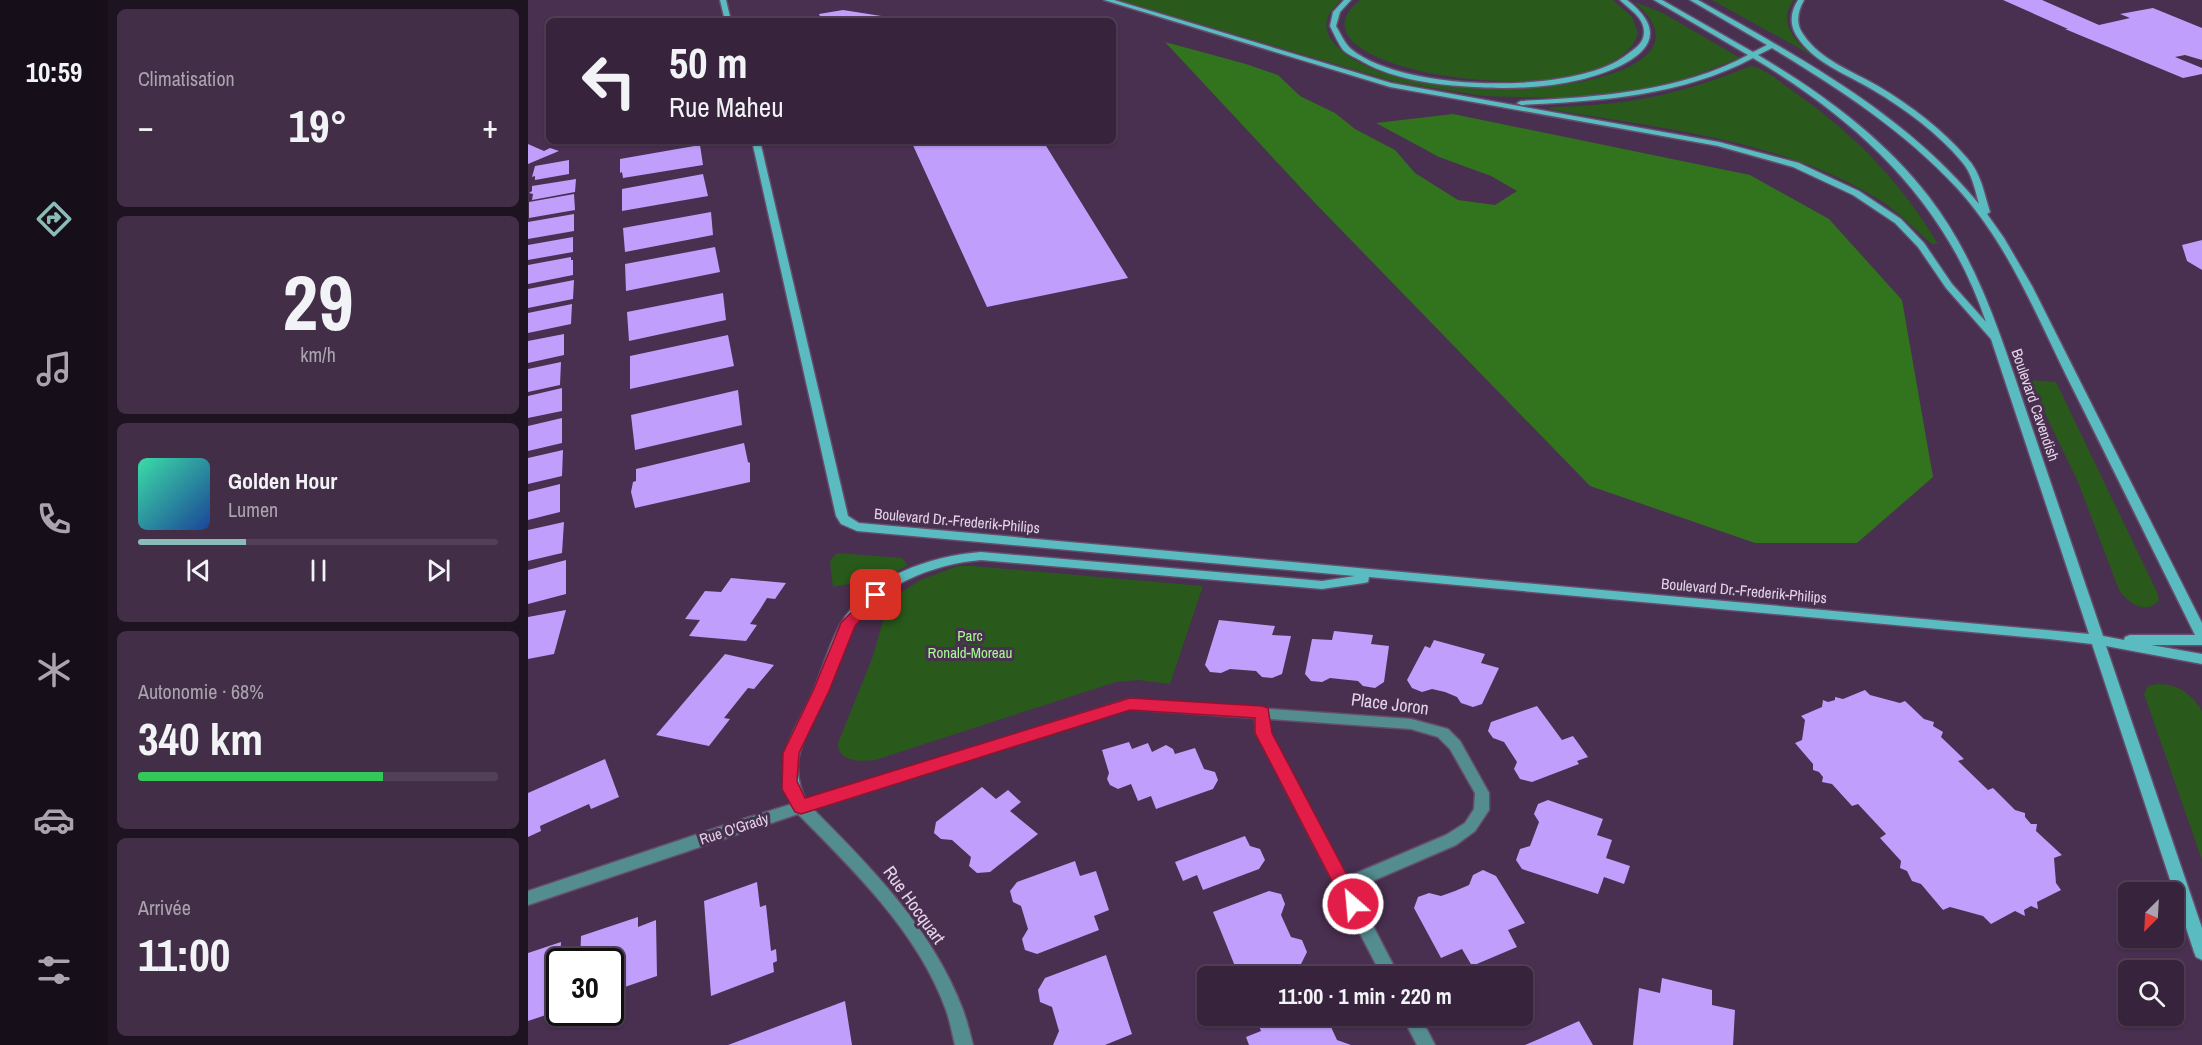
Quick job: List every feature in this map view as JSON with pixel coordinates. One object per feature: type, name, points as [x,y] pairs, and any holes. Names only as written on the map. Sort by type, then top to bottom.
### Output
[{"type":"main road","points":[[723,0],[727,18]]},
{"type":"main road","points":[[1107,0],[1390,85],[1725,145],[1781,160],[1827,178],[1870,201],[1906,228],[1928,253],[1949,286],[1995,339]]},
{"type":"main road","points":[[1348,0],[1335,14],[1334,33],[1345,48],[1364,60],[1389,70],[1431,80],[1501,87],[1564,81],[1600,73],[1624,62],[1641,50],[1648,35],[1645,21],[1623,0]]},
{"type":"main road","name":"Boulevard Cavendish","points":[[1657,0],[1810,90],[1857,126],[1911,178],[1938,213],[1963,253],[1984,302],[2202,952]]},
{"type":"main road","points":[[1693,0],[1835,81],[1902,130],[1955,180],[1991,224]]},
{"type":"main road","points":[[1802,0],[1797,6],[1794,20],[1804,40],[1820,55],[1893,100],[1956,150],[1968,164],[1991,224],[2039,309],[2202,638]]},
{"type":"main road","points":[[1498,104],[1589,100],[1653,92],[1695,81],[1754,56],[1773,45]]},
{"type":"main road","name":"Boulevard Dr.-Frederik-Philips","points":[[757,144],[842,516],[845,521],[865,529],[2099,640],[2202,659]]},
{"type":"main road","name":"Boulevard Dr.-Frederik-Philips","points":[[801,807],[789,781],[791,753],[821,691],[848,623],[865,605],[893,582],[943,560],[981,556],[1322,585],[1386,575]]},
{"type":"main road","name":"Boulevard Dr.-Frederik-Philips","points":[[2099,640],[2202,638]]},
{"type":"street","name":"Place Joron","points":[[801,807],[1130,704],[1262,712],[1427,727],[1443,733],[1455,745],[1482,793],[1481,810],[1470,828],[1451,840],[1344,886]]},
{"type":"street","points":[[1262,712],[1263,733],[1385,966]]},
{"type":"street","name":"Rue O'Grady","points":[[528,898],[801,807]]},
{"type":"street","name":"Rue Hocquart","points":[[801,807],[868,875],[907,924],[941,977],[964,1045]]},
{"type":"street","points":[[1416,1026],[1426,1045]]},
{"type":"green space","points":[[1119,0],[1341,0],[1329,15],[1327,31],[1334,43],[1370,68],[1424,83],[1487,89],[1550,86],[1605,76],[1643,58],[1656,33],[1634,2],[1661,12],[1740,58],[1682,80],[1633,91],[1558,98],[1484,96],[1396,82]]},
{"type":"green space","points":[[1360,0],[1613,0],[1632,17],[1638,33],[1615,60],[1571,76],[1514,81],[1455,77],[1401,66],[1361,48],[1344,26]]},
{"type":"green space","points":[[1712,0],[1794,0],[1787,16],[1788,24],[1796,39],[1815,57]]},
{"type":"green space","points":[[1165,42],[1278,75],[1300,96],[1335,113],[1355,129],[1395,150],[1415,173],[1458,200],[1495,205],[1517,191],[1491,176],[1439,157],[1376,123],[1453,114],[1750,175],[1829,219],[1902,300],[1933,477],[1857,543],[1755,543],[1590,486],[1315,203]]},
{"type":"green space","points":[[1751,66],[1761,69],[1812,105],[1873,158],[1907,199],[1938,244],[1932,244],[1883,202],[1845,181],[1805,164],[1721,139],[1549,109],[1653,97],[1701,84]]},
{"type":"green space","points":[[2029,380],[2056,382],[2157,592],[2159,600],[2154,605],[2138,606],[2119,590],[2078,482]]},
{"type":"green space","points":[[837,553],[902,558],[908,565],[886,577],[833,587],[830,561]]},
{"type":"green space","name":"Parc Ronald-Moreau","points":[[958,566],[1203,586],[1170,684],[1138,680],[1116,682],[875,760],[857,761],[846,757],[839,749],[838,743],[873,656],[885,614],[902,592],[920,580]]},
{"type":"green space","points":[[2158,684],[2178,688],[2194,700],[2202,711],[2202,860],[2144,694],[2148,686]]},
{"type":"building","points":[[2003,0],[2042,0],[2099,25],[2130,18],[2120,14],[2153,8],[2202,28],[2202,60],[2185,55],[2175,57],[2202,68],[2202,74],[2183,78],[2065,29],[2068,29]]},
{"type":"building","points":[[843,10],[894,18],[821,18],[819,14]]},
{"type":"building","points":[[528,144],[544,151],[550,148],[559,151],[528,164]]},
{"type":"building","points":[[912,144],[1045,144],[1128,278],[987,307]]},
{"type":"building","points":[[700,145],[703,165],[623,178],[622,172],[620,173],[620,159]]},
{"type":"building","points":[[569,160],[569,174],[535,180],[535,176],[532,177],[535,166]]},
{"type":"building","points":[[703,174],[708,196],[622,211],[622,189]]},
{"type":"building","points":[[576,179],[575,192],[532,200],[533,194],[529,193],[532,191],[532,186]]},
{"type":"building","points":[[574,194],[575,210],[529,218],[529,202]]},
{"type":"building","points":[[711,212],[713,235],[625,252],[623,228]]},
{"type":"building","points":[[574,214],[574,231],[528,239],[528,222]]},
{"type":"building","points":[[573,237],[573,252],[528,260],[528,245]]},
{"type":"building","points":[[2202,240],[2202,270],[2187,261],[2182,245]]},
{"type":"building","points":[[715,247],[720,272],[626,291],[625,264]]},
{"type":"building","points":[[571,257],[573,275],[528,284],[528,265]]},
{"type":"building","points":[[574,280],[573,299],[528,308],[528,289]]},
{"type":"building","points":[[723,293],[726,320],[629,341],[627,312]]},
{"type":"building","points":[[572,304],[571,324],[528,333],[528,313]]},
{"type":"building","points":[[564,334],[564,355],[528,363],[528,341]]},
{"type":"building","points":[[728,335],[734,366],[630,389],[630,356]]},
{"type":"building","points":[[561,362],[560,385],[528,392],[528,369]]},
{"type":"building","points":[[562,388],[562,411],[528,418],[528,396]]},
{"type":"building","points":[[738,390],[742,425],[635,450],[631,415]]},
{"type":"building","points":[[562,418],[562,443],[528,451],[528,426]]},
{"type":"building","points":[[744,443],[750,463],[750,482],[635,508],[631,492],[633,482],[636,481],[636,469]]},
{"type":"building","points":[[563,450],[562,476],[528,484],[528,458]]},
{"type":"building","points":[[560,484],[560,512],[528,520],[528,492]]},
{"type":"building","points":[[564,522],[562,553],[528,561],[528,530]]},
{"type":"building","points":[[566,560],[566,594],[528,604],[528,570]]},
{"type":"building","points":[[731,578],[786,583],[775,599],[767,598],[750,624],[757,625],[746,641],[689,636],[700,620],[685,619],[705,591],[721,592]]},
{"type":"building","points":[[566,610],[554,654],[528,659],[528,617]]},
{"type":"building","points":[[1219,620],[1275,626],[1272,635],[1291,636],[1282,674],[1272,678],[1262,677],[1256,671],[1230,669],[1221,673],[1210,672],[1205,665]]},
{"type":"building","points":[[1334,631],[1373,635],[1371,644],[1389,646],[1384,682],[1375,688],[1363,686],[1358,681],[1330,678],[1322,682],[1311,681],[1305,674],[1312,639],[1332,640]]},
{"type":"building","points":[[1434,640],[1485,654],[1481,663],[1499,668],[1482,704],[1473,707],[1461,703],[1457,697],[1445,692],[1432,689],[1422,692],[1412,688],[1407,680],[1425,646],[1430,648]]},
{"type":"building","points":[[725,654],[774,665],[754,689],[748,688],[724,718],[730,719],[709,746],[656,735]]},
{"type":"building","points":[[1865,690],[1870,695],[1900,703],[1905,701],[1924,719],[1934,722],[1933,726],[1943,732],[1941,737],[1964,759],[1958,761],[1988,790],[1993,788],[2015,810],[2025,813],[2025,817],[2031,824],[2037,824],[2036,831],[2062,855],[2054,858],[2056,883],[2061,890],[2037,902],[2038,909],[2031,906],[2024,910],[2025,916],[2015,911],[1991,924],[1983,916],[1950,907],[1943,910],[1921,884],[1912,881],[1907,871],[1900,868],[1901,861],[1880,838],[1886,834],[1858,804],[1852,806],[1832,784],[1822,782],[1823,777],[1819,772],[1813,770],[1813,764],[1795,743],[1802,740],[1805,720],[1801,716],[1822,707],[1823,700],[1828,702],[1835,700],[1835,697],[1843,699]]},
{"type":"building","points":[[1537,706],[1562,740],[1573,736],[1588,757],[1577,761],[1579,764],[1532,782],[1520,779],[1514,769],[1517,762],[1504,742],[1493,738],[1488,731],[1491,722]]},
{"type":"building","points":[[1129,742],[1132,749],[1148,743],[1152,752],[1166,745],[1173,749],[1175,754],[1195,748],[1204,769],[1215,772],[1218,780],[1213,789],[1156,809],[1151,796],[1138,801],[1131,784],[1118,789],[1110,785],[1107,779],[1109,773],[1102,750]]},
{"type":"building","points":[[605,759],[619,797],[591,809],[589,804],[540,826],[541,831],[528,837],[528,793]]},
{"type":"building","points":[[982,787],[996,799],[1008,790],[1021,802],[1010,811],[1038,834],[990,872],[977,873],[969,866],[971,857],[952,840],[941,839],[934,833],[936,822]]},
{"type":"building","points":[[1548,800],[1603,819],[1597,835],[1612,840],[1606,858],[1630,866],[1624,884],[1604,877],[1598,894],[1522,869],[1516,860],[1520,849],[1530,846],[1539,822],[1534,814],[1538,804]]},
{"type":"building","points":[[1245,836],[1250,846],[1260,849],[1265,860],[1259,869],[1203,890],[1197,875],[1183,881],[1175,862]]},
{"type":"building","points":[[1075,861],[1080,876],[1096,871],[1109,910],[1094,916],[1099,930],[1037,954],[1025,950],[1022,939],[1028,929],[1021,906],[1013,902],[1010,891],[1017,882]]},
{"type":"building","points":[[1483,870],[1496,876],[1525,923],[1508,930],[1517,947],[1472,966],[1462,949],[1441,958],[1414,908],[1418,897],[1429,893],[1441,896],[1455,891],[1469,885],[1473,875]]},
{"type":"building","points":[[757,882],[760,907],[766,905],[771,951],[776,949],[777,961],[773,963],[774,972],[711,996],[704,901]]},
{"type":"building","points":[[1269,891],[1281,894],[1285,904],[1281,915],[1291,937],[1302,940],[1307,952],[1301,964],[1296,966],[1235,966],[1213,912]]},
{"type":"building","points":[[638,917],[638,927],[656,920],[657,976],[624,987],[624,948],[581,948],[581,936]]},
{"type":"building","points":[[561,942],[561,948],[546,948],[546,1015],[528,1021],[528,953]]},
{"type":"building","points":[[1106,955],[1132,1034],[1105,1045],[1053,1045],[1059,1031],[1052,1007],[1040,1002],[1038,990],[1045,978]]},
{"type":"building","points":[[1662,978],[1712,990],[1712,1005],[1735,1010],[1733,1045],[1633,1045],[1639,988],[1660,993]]},
{"type":"building","points":[[845,1001],[852,1045],[728,1045]]},
{"type":"building","points":[[1579,1021],[1593,1045],[1525,1045],[1539,1039]]},
{"type":"building","points":[[1259,1026],[1331,1026],[1337,1040],[1351,1045],[1249,1045],[1246,1037],[1261,1031]]},
{"type":"route","points":[[876,595],[848,623],[821,691],[791,753],[789,781],[801,807],[883,783],[1117,706],[1152,704],[1223,711],[1262,712],[1263,733],[1353,904]]}]
